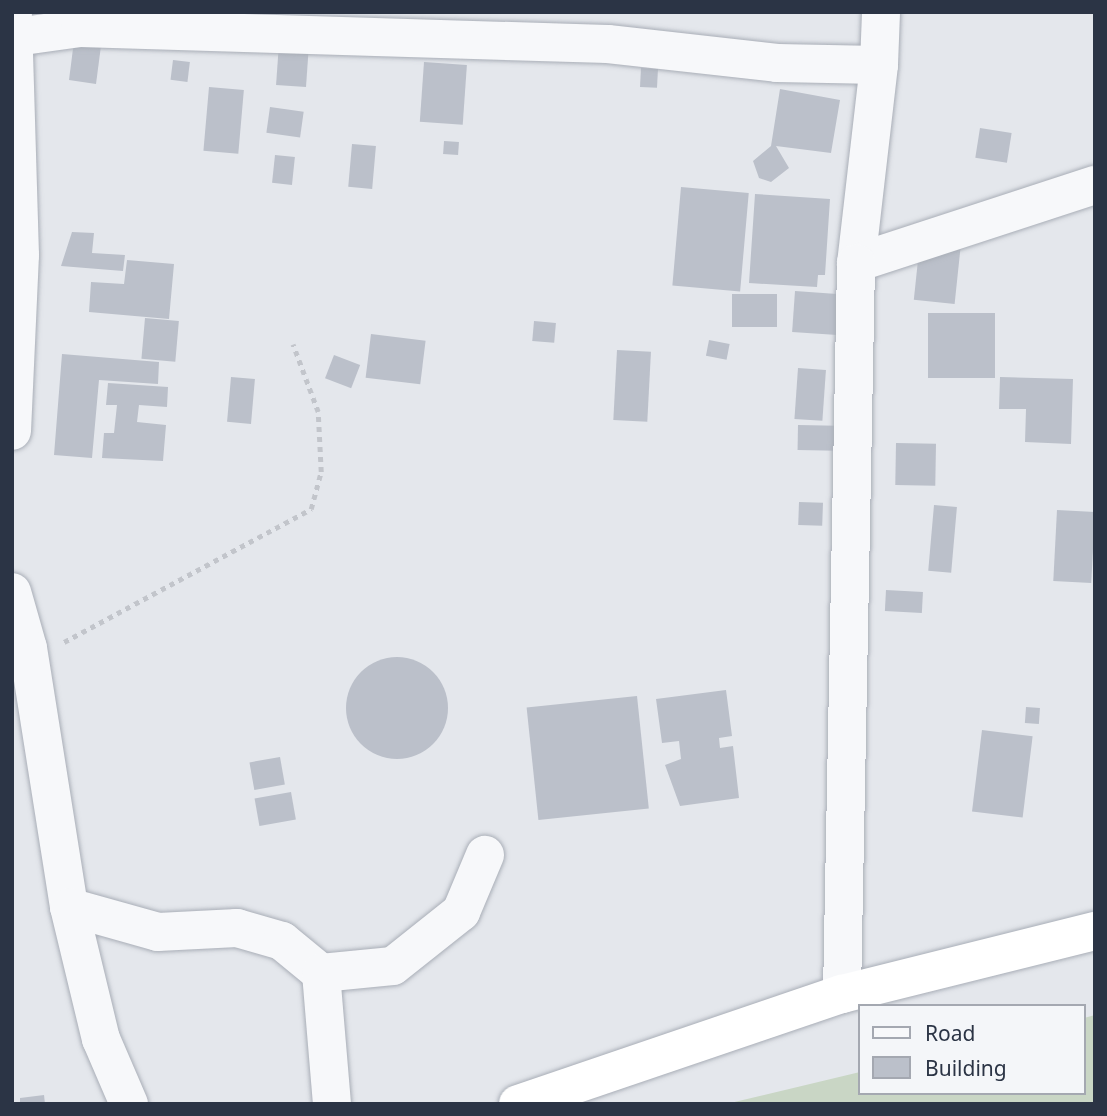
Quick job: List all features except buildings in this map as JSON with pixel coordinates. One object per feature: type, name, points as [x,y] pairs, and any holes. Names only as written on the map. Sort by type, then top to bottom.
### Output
[{"type":"highway","points":[[518,1104],[842,994],[1095,931]]},
{"type":"street","points":[[842,994],[856,263],[879,65],[881,12]]},
{"type":"street","points":[[12,431],[16,256],[15,25],[608,44],[778,63],[879,65]]},
{"type":"street","points":[[856,263],[1095,185]]},
{"type":"street","points":[[12,592],[28,648],[69,907],[101,1039],[129,1104]]},
{"type":"street","points":[[69,907],[158,932],[237,928],[282,941],[321,973],[393,966],[461,912],[485,855]]},
{"type":"street","points":[[321,973],[332,1104]]},
{"type":"path","points":[[28,648],[65,642],[311,509],[321,472],[318,412],[293,345]]},
{"type":"green space","points":[[1095,1015],[1095,1104],[726,1104],[858,1072],[858,1095],[1086,1095],[1086,1017]]}]
